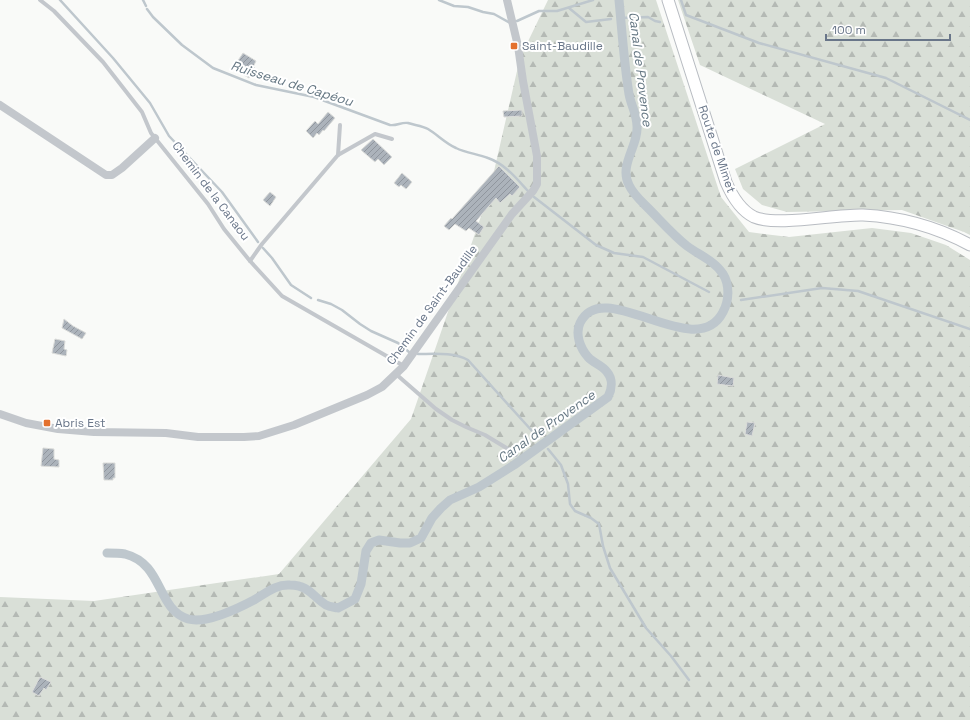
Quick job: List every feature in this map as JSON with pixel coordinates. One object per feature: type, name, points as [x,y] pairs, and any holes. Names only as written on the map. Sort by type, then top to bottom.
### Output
[{"type":"street","name":"Chemin de Saint-Baudille","points":[[0,414],[26,423],[70,430],[94,432],[150,432],[198,437],[259,436],[294,425],[352,402],[382,387],[397,375],[512,214],[533,191],[537,184],[537,156],[524,88],[518,46],[507,0]]},
{"type":"street","name":"Route de Mimet","points":[[668,0],[726,182],[734,199],[746,211],[754,216],[774,220],[862,215],[883,217],[931,227],[952,235],[970,245]]},
{"type":"street","name":"Chemin de la Canaou","points":[[0,105],[106,175],[112,175],[122,168],[155,138]]},
{"type":"lane","points":[[40,0],[54,11],[103,62],[142,112],[151,133],[155,138]]},
{"type":"lane","points":[[338,155],[340,125]]},
{"type":"lane","points":[[250,261],[262,244],[338,155],[375,134],[392,139]]},
{"type":"lane","name":"Chemin de la Canaou","points":[[155,138],[208,204],[224,229],[250,261],[282,296],[404,366]]},
{"type":"lane","points":[[397,375],[436,409],[466,428],[485,435],[516,455]]},
{"type":"green space","points":[[548,0],[656,0],[721,197],[749,232],[789,237],[872,228],[911,233],[946,245],[970,260],[970,720],[0,720],[0,597],[94,601],[279,574],[411,419],[489,193],[520,58]]},
{"type":"green space","points":[[678,0],[970,0],[970,235],[902,210],[787,212],[762,205],[743,189],[735,169],[825,124],[700,65]]},
{"type":"building","points":[[243,53],[256,61],[253,67],[255,68],[249,78],[233,68]]},
{"type":"building","points":[[522,110],[522,116],[504,117],[503,111]]},
{"type":"building","points":[[328,112],[335,118],[324,131],[323,130],[319,135],[317,133],[313,138],[306,131],[315,121],[318,124]]},
{"type":"building","points":[[373,139],[392,157],[384,165],[378,159],[375,162],[361,150]]},
{"type":"building","points":[[499,166],[520,187],[512,196],[510,194],[500,203],[496,198],[476,221],[484,227],[479,235],[469,228],[466,231],[455,224],[449,230],[444,226],[451,218],[452,219]]},
{"type":"building","points":[[402,173],[412,182],[406,189],[401,185],[399,187],[394,183]]},
{"type":"building","points":[[270,192],[276,197],[270,206],[263,200]]},
{"type":"building","points":[[64,319],[86,333],[82,339],[62,328]]},
{"type":"building","points":[[55,339],[65,341],[64,349],[67,350],[66,356],[52,353]]},
{"type":"building","points":[[718,375],[734,378],[733,386],[717,384]]},
{"type":"building","points":[[747,422],[755,423],[752,436],[745,434]]},
{"type":"building","points":[[43,448],[54,449],[54,459],[59,460],[59,467],[41,466]]},
{"type":"building","points":[[103,463],[115,463],[115,478],[113,478],[113,480],[104,480]]},
{"type":"building","points":[[40,677],[51,682],[46,690],[44,688],[39,696],[32,692]]},
{"type":"waterway","points":[[60,0],[113,58],[150,103],[169,136],[222,192],[258,242]]},
{"type":"waterway","name":"Ruisseau de Capéou","points":[[143,0],[146,6]]},
{"type":"waterway","points":[[439,0],[454,6],[468,7],[494,14],[510,23]]},
{"type":"waterway","points":[[517,21],[539,11],[557,11],[593,0]]},
{"type":"waterway","name":"Canal de Provence","points":[[107,553],[125,554],[138,559],[154,576],[170,606],[178,614],[188,619],[204,619],[231,611],[271,590],[285,585],[302,587],[326,605],[338,608],[355,599],[361,584],[366,551],[371,543],[379,540],[410,543],[421,538],[432,518],[450,500],[479,487],[514,465],[608,397],[611,384],[609,375],[603,368],[588,357],[579,341],[578,336],[580,323],[592,311],[608,308],[628,312],[672,326],[692,329],[710,326],[723,312],[727,303],[728,288],[720,269],[687,246],[672,233],[635,194],[626,178],[627,164],[636,136],[637,124],[627,82],[619,0]]},
{"type":"waterway","points":[[681,0],[686,15],[759,43],[886,78],[970,120]]},
{"type":"waterway","points":[[569,8],[586,22],[611,19]]},
{"type":"waterway","name":"Ruisseau de Capéou","points":[[147,9],[153,17],[182,45],[213,68],[256,85],[314,97],[390,125],[408,123],[426,128],[456,148],[480,155],[500,164],[528,191]]},
{"type":"waterway","points":[[619,18],[648,17],[660,22]]},
{"type":"waterway","name":"Ruisseau de Capéou","points":[[534,197],[596,245],[614,253],[643,257],[709,292]]},
{"type":"waterway","points":[[263,248],[291,285],[311,298]]},
{"type":"waterway","name":"Ruisseau de Capéou","points":[[741,300],[822,288],[858,291],[970,329]]},
{"type":"waterway","points":[[318,300],[331,304],[342,310],[371,331],[398,343],[409,352]]},
{"type":"waterway","points":[[418,354],[450,355],[462,357],[468,360],[533,432]]},
{"type":"waterway","points":[[548,449],[561,465],[568,484],[570,504],[575,511],[591,518],[599,524],[603,546],[610,568],[646,628],[671,656],[689,680]]},
{"type":"place","name":"Saint-Baudille","points":[[514,46]]},
{"type":"place","name":"Abris Est","points":[[47,423]]}]
